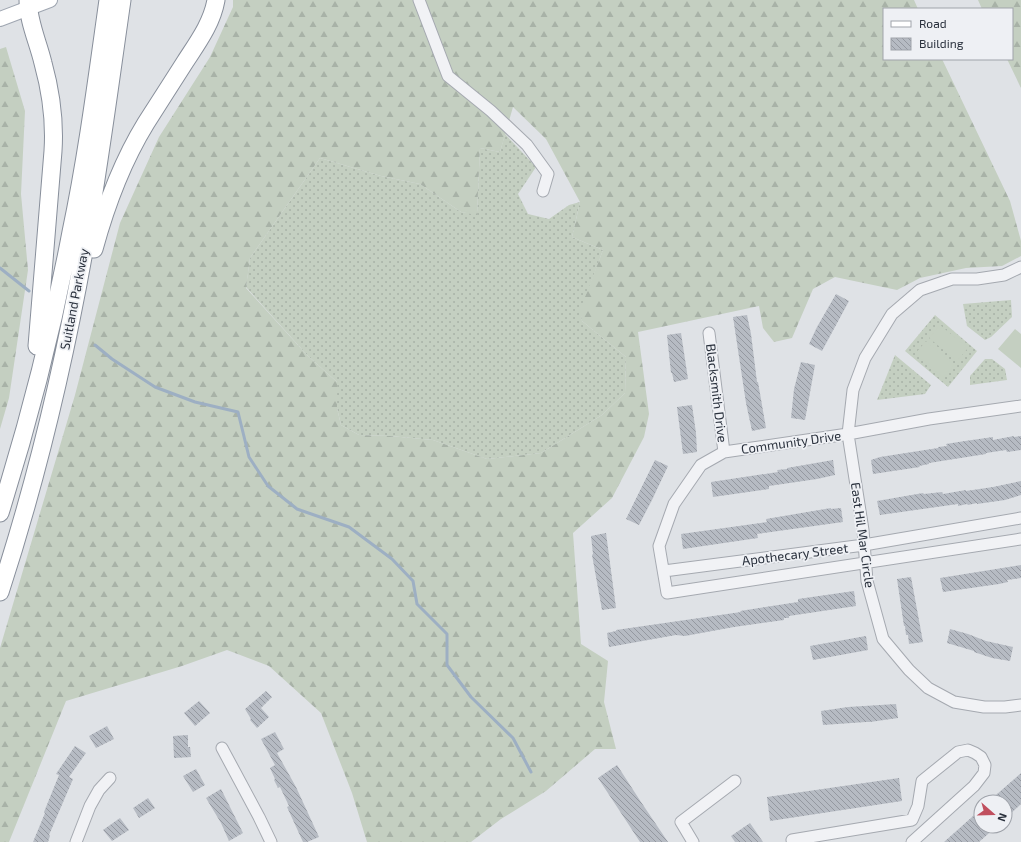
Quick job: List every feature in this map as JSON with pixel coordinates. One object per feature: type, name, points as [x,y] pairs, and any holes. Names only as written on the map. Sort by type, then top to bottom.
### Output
[{"type":"highway","name":"Suitland Parkway","points":[[0,592],[30,492],[61,366],[88,230],[112,18],[108,0]]},
{"type":"highway","name":"Suitland Parkway","points":[[0,513],[18,454],[47,342],[72,232],[112,18],[122,0]]},
{"type":"highway","points":[[61,366],[81,312],[98,236],[107,206],[119,176],[146,124],[206,28],[212,15],[216,0]]},
{"type":"highway","points":[[18,454],[26,394],[38,337],[54,140],[50,90],[28,4]]},
{"type":"main road","points":[[0,19],[28,4],[50,0]]},
{"type":"street","points":[[419,0],[448,76],[491,111],[527,145],[548,174],[543,191]]},
{"type":"street","name":"East Hil Mar Circle","points":[[1021,267],[1004,275],[977,279],[952,279],[920,290],[892,314],[865,358],[853,390],[848,434],[864,545],[867,581],[883,639],[909,670],[928,688],[954,702],[984,707],[1021,705]]},
{"type":"street","name":"Blacksmith Drive","points":[[709,333],[724,452]]},
{"type":"street","name":"Community Drive","points":[[667,593],[659,546],[674,504],[701,465],[724,452],[848,434],[929,419],[1021,406]]},
{"type":"street","name":"Apothecary Street","points":[[664,571],[864,545],[1021,518]]},
{"type":"street","name":"Apothecary Street","points":[[667,593],[1021,539]]},
{"type":"street","points":[[222,748],[271,842]]},
{"type":"street","points":[[912,820],[918,806],[922,781],[958,752],[968,750],[975,752],[981,757],[985,765],[984,773],[974,786],[912,842]]},
{"type":"street","points":[[76,842],[90,806],[99,790],[110,778]]},
{"type":"street","points":[[693,842],[681,822],[735,781]]},
{"type":"street","points":[[912,820],[924,831]]},
{"type":"street","points":[[793,842],[792,840],[912,820]]},
{"type":"green space","points":[[233,0],[914,0],[918,8],[883,8],[883,60],[942,60],[1010,201],[1021,241],[1021,256],[1002,266],[966,268],[920,278],[897,290],[835,277],[813,289],[792,338],[774,342],[763,328],[759,306],[638,332],[649,414],[644,437],[612,498],[573,533],[581,644],[608,661],[604,702],[616,749],[595,749],[546,791],[501,819],[471,842],[367,842],[352,793],[321,713],[269,666],[227,650],[182,666],[66,701],[9,842],[0,842],[0,648],[75,395],[120,223],[159,137],[210,57],[233,7]],"holes":[[[513,107],[546,139],[580,202],[572,237],[603,250],[580,310],[582,321],[626,357],[625,393],[602,415],[541,453],[487,459],[433,440],[359,435],[341,425],[337,408],[337,382],[307,355],[246,288],[250,258],[320,158],[381,176],[420,184],[461,212],[477,215],[480,148],[500,152]]]},
{"type":"green space","points":[[978,0],[1021,0],[1021,88],[1007,60],[1013,60],[1013,8],[982,8]]},
{"type":"green space","points":[[6,47],[25,111],[21,194],[28,270],[9,398],[0,429],[0,49]]},
{"type":"green space","points":[[505,134],[536,167],[518,194],[528,214],[549,219],[569,205],[580,202],[572,237],[603,250],[581,310],[582,321],[626,357],[625,393],[602,415],[541,453],[487,459],[433,440],[359,435],[341,425],[337,408],[337,382],[307,355],[246,287],[250,258],[320,158],[381,176],[420,184],[461,212],[477,214],[480,148],[500,152]]},
{"type":"green space","points":[[1011,300],[1012,317],[991,337],[985,340],[967,326],[963,304]]},
{"type":"green space","points":[[935,315],[977,351],[948,387],[905,351]]},
{"type":"green space","points":[[940,325],[968,348],[957,361],[929,338]]},
{"type":"green space","points":[[1015,329],[1021,334],[1021,368],[998,349]]},
{"type":"green space","points":[[926,341],[954,365],[943,377],[915,354]]},
{"type":"green space","points":[[895,355],[931,385],[925,394],[877,400]]},
{"type":"green space","points":[[985,359],[992,359],[1005,369],[1007,380],[970,385],[970,376]]},
{"type":"building","points":[[836,294],[849,301],[822,351],[809,344]]},
{"type":"building","points":[[747,315],[757,382],[766,428],[752,431],[746,403],[733,317]]},
{"type":"building","points":[[681,333],[688,379],[674,382],[671,373],[667,335]]},
{"type":"building","points":[[801,362],[815,365],[805,420],[791,418],[794,389]]},
{"type":"building","points":[[692,405],[697,452],[683,454],[677,407]]},
{"type":"building","points":[[1021,436],[1021,450],[1007,452],[1006,450],[986,453],[929,463],[919,466],[920,467],[873,474],[871,460],[880,457],[938,448],[947,446],[946,444],[965,441],[993,437],[993,440]]},
{"type":"building","points":[[655,460],[668,466],[639,525],[626,519]]},
{"type":"building","points":[[833,460],[835,475],[769,486],[769,489],[713,497],[711,482],[778,472],[777,470]]},
{"type":"building","points":[[1021,481],[1021,495],[1005,500],[977,504],[958,506],[958,504],[880,515],[877,501],[923,493],[942,492],[943,494],[966,491]]},
{"type":"building","points":[[831,508],[841,508],[843,522],[757,534],[758,538],[683,549],[681,534],[767,522],[766,519]]},
{"type":"building","points":[[606,533],[616,608],[602,610],[592,555],[591,536]]},
{"type":"building","points":[[1021,565],[1021,578],[1007,580],[1008,582],[999,584],[943,592],[940,578]]},
{"type":"building","points":[[911,577],[923,642],[909,644],[908,635],[906,635],[904,626],[897,579]]},
{"type":"building","points":[[854,591],[856,606],[789,616],[789,618],[784,618],[784,620],[685,636],[676,635],[609,647],[607,633],[616,630],[741,612],[740,611],[798,602],[798,599]]},
{"type":"building","points":[[950,629],[986,641],[1013,647],[1010,661],[992,658],[947,643]]},
{"type":"building","points":[[866,636],[868,650],[813,660],[810,646]]},
{"type":"building","points":[[266,691],[272,697],[261,708],[269,717],[257,728],[250,720],[251,719],[245,709]]},
{"type":"building","points":[[199,701],[210,713],[195,726],[184,713]]},
{"type":"building","points":[[896,704],[898,718],[870,722],[823,725],[821,711],[848,707]]},
{"type":"building","points":[[107,726],[114,739],[96,748],[89,736]]},
{"type":"building","points":[[275,732],[284,749],[277,753],[296,787],[319,837],[307,842],[303,842],[287,807],[289,806],[280,787],[278,788],[274,780],[275,779],[270,768],[275,765],[261,739]]},
{"type":"building","points":[[188,735],[188,747],[190,747],[191,757],[174,758],[173,736]]},
{"type":"building","points":[[75,746],[86,753],[69,777],[73,779],[49,835],[48,842],[33,842],[59,775],[56,774]]},
{"type":"building","points":[[617,765],[668,842],[640,842],[598,778]]},
{"type":"building","points":[[196,769],[205,785],[193,792],[183,776]]},
{"type":"building","points":[[1021,773],[1021,804],[1013,812],[1013,794],[997,794]]},
{"type":"building","points":[[899,778],[902,801],[770,821],[767,797]]},
{"type":"building","points":[[221,789],[243,833],[229,841],[221,823],[206,798]]},
{"type":"building","points":[[148,798],[155,808],[139,818],[133,808]]},
{"type":"building","points":[[973,816],[973,834],[988,834],[979,842],[944,842]]},
{"type":"building","points":[[120,818],[129,830],[112,841],[103,830]]},
{"type":"building","points":[[750,823],[763,842],[735,842],[731,836]]},
{"type":"waterway","points":[[0,268],[29,291]]},
{"type":"waterway","points":[[95,345],[112,359],[155,387],[195,402],[238,412],[249,457],[268,486],[297,509],[349,527],[392,559],[413,581],[417,604],[447,634],[447,665],[471,697],[513,738],[531,772]]}]
